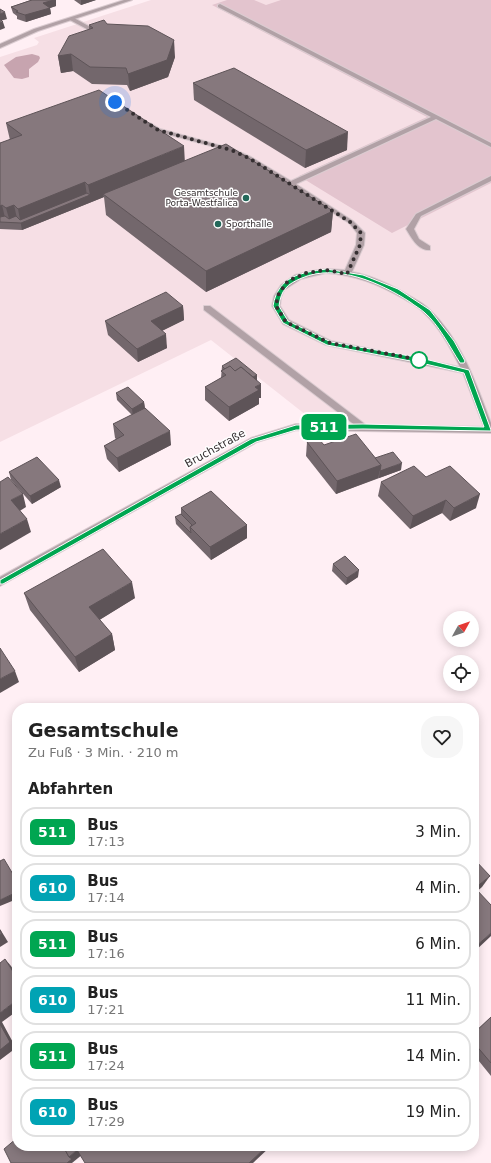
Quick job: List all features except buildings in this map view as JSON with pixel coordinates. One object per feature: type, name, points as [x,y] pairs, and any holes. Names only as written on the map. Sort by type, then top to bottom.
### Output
[{"type":"street","points":[[0,46],[36,30],[129,0]]},
{"type":"street","points":[[220,6],[491,145]]},
{"type":"street","points":[[72,19],[101,35]]},
{"type":"street","points":[[291,184],[436,117]]},
{"type":"street","points":[[139,118],[158,130],[231,150],[249,158],[350,222],[361,233],[360,245],[347,274]]},
{"type":"street","points":[[427,248],[416,240],[410,229],[418,215],[491,178]]},
{"type":"street","points":[[466,371],[421,360],[330,343],[286,322],[276,306],[278,295],[288,281],[306,273],[326,270],[361,276],[396,290],[428,311],[451,343],[466,371],[490,430]]},
{"type":"street","points":[[207,308],[363,427]]},
{"type":"street","name":"Bruchstraße","points":[[0,582],[254,440],[296,427],[490,430]]},
{"type":"shaded area","name":"Gesamtschule Porta-Westfalica","points":[[151,0],[491,0],[491,428],[320,426],[211,340],[0,442],[0,57],[37,45],[39,42],[34,38]]},
{"type":"shaded area","points":[[227,0],[254,0],[266,5],[281,0],[491,0],[491,183],[392,233],[299,176],[427,117],[212,5]]},
{"type":"shaded area","points":[[32,54],[39,56],[40,58],[38,62],[29,69],[29,77],[22,79],[14,78],[4,65],[16,57]]},
{"type":"bus line","name":"511","points":[[0,582],[254,440],[296,427],[488,430],[466,371],[421,360],[330,343],[299,330],[286,322],[276,306],[278,295],[288,281],[306,273],[326,270],[361,276],[396,290],[428,311],[462,361]]},
{"type":"place","name":"Gesamtschule Porta-Westfalica","points":[[246,198]]},
{"type":"place","name":"Sporthalle","points":[[218,224]]},
{"type":"route","points":[[115,102],[158,130],[231,150],[249,158],[350,222],[361,233],[360,245],[347,274],[326,270],[306,273],[288,281],[278,295],[276,306],[286,322],[299,330],[330,343],[421,360],[419,360]]}]
